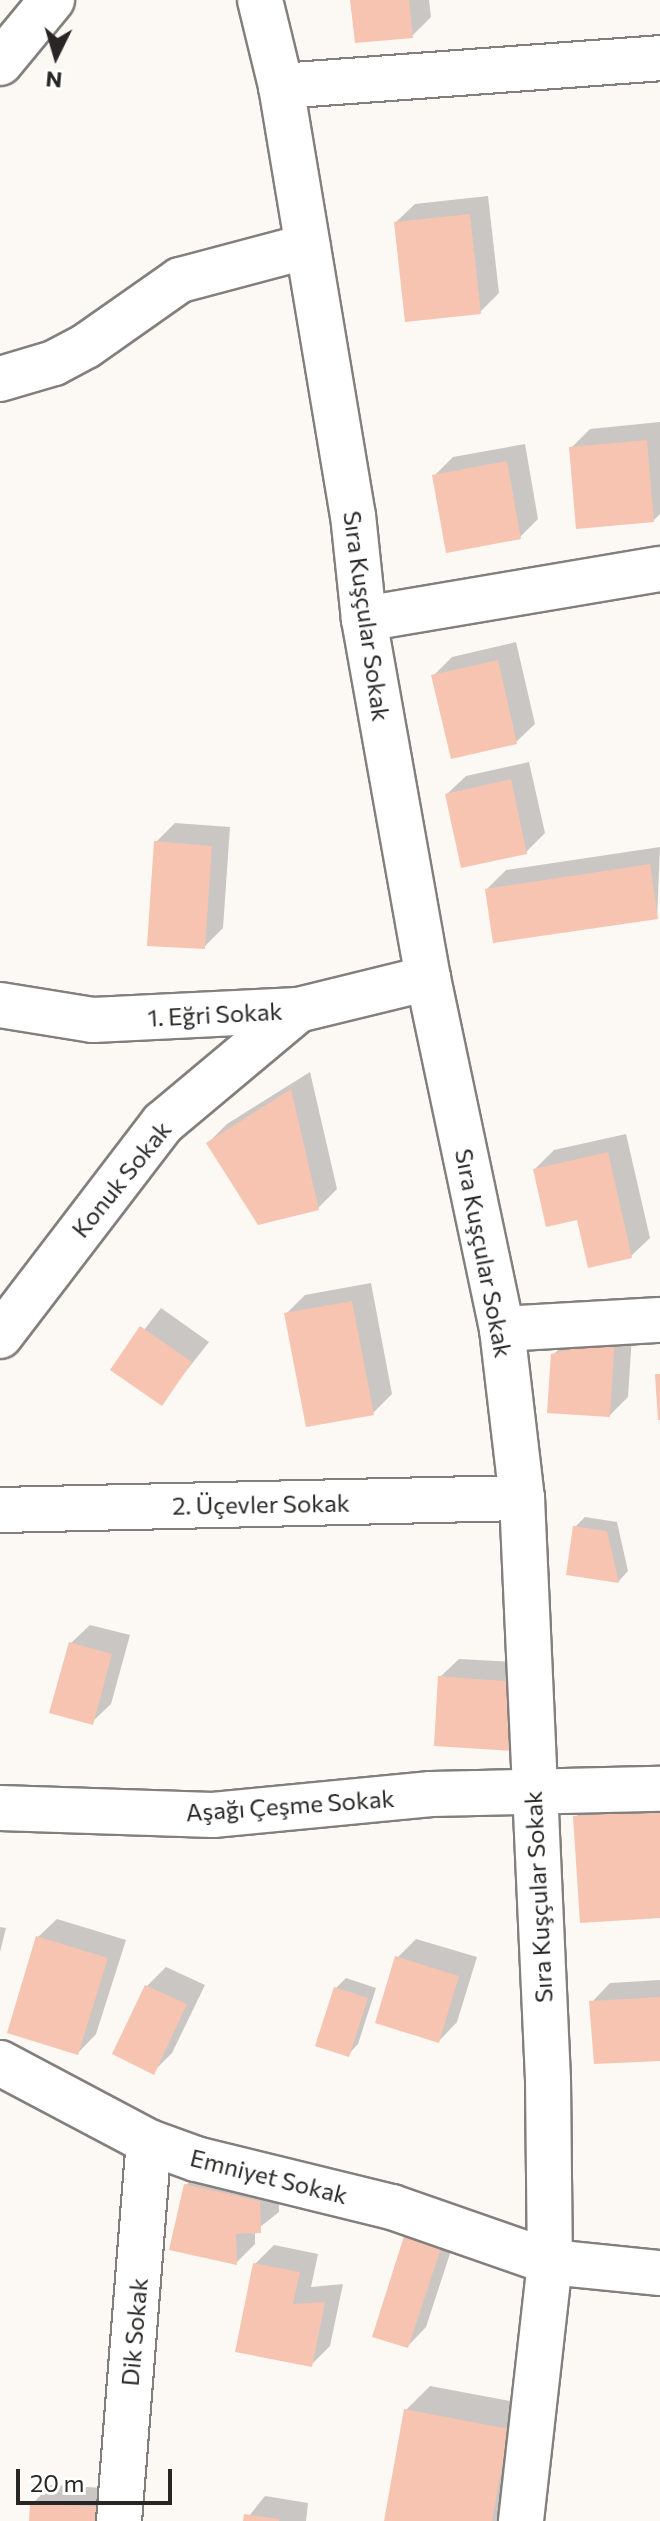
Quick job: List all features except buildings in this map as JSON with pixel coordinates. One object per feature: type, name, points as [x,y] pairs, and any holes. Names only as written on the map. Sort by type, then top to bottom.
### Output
[{"type":"street","points":[[0,63],[52,0]]},
{"type":"street","name":"Sıra Kuşçular Sokak","points":[[260,0],[281,86],[353,515],[364,619],[428,978],[502,1329],[522,1498],[532,1794],[548,2080],[550,2262],[521,2521]]},
{"type":"street","points":[[281,86],[660,58]]},
{"type":"street","points":[[0,379],[54,363],[96,341],[180,280],[308,246]]},
{"type":"street","points":[[364,619],[660,569]]},
{"type":"street","name":"1. Eğri Sokak","points":[[0,1005],[93,1020],[298,1010],[428,978]]},
{"type":"street","name":"Konuk Sokak","points":[[0,1336],[163,1123],[298,1010]]},
{"type":"street","points":[[502,1329],[660,1320]]},
{"type":"street","name":"2. Üçevler Sokak","points":[[0,1510],[522,1498]]},
{"type":"street","name":"Aşağı Çeşme Sokak","points":[[0,1808],[213,1815],[431,1794],[660,1789]]},
{"type":"street","name":"Emniyet Sokak","points":[[0,2063],[149,2142],[196,2159],[392,2207],[550,2262],[660,2273]]},
{"type":"street","name":"Dik Sokak","points":[[119,2521],[149,2142]]}]
